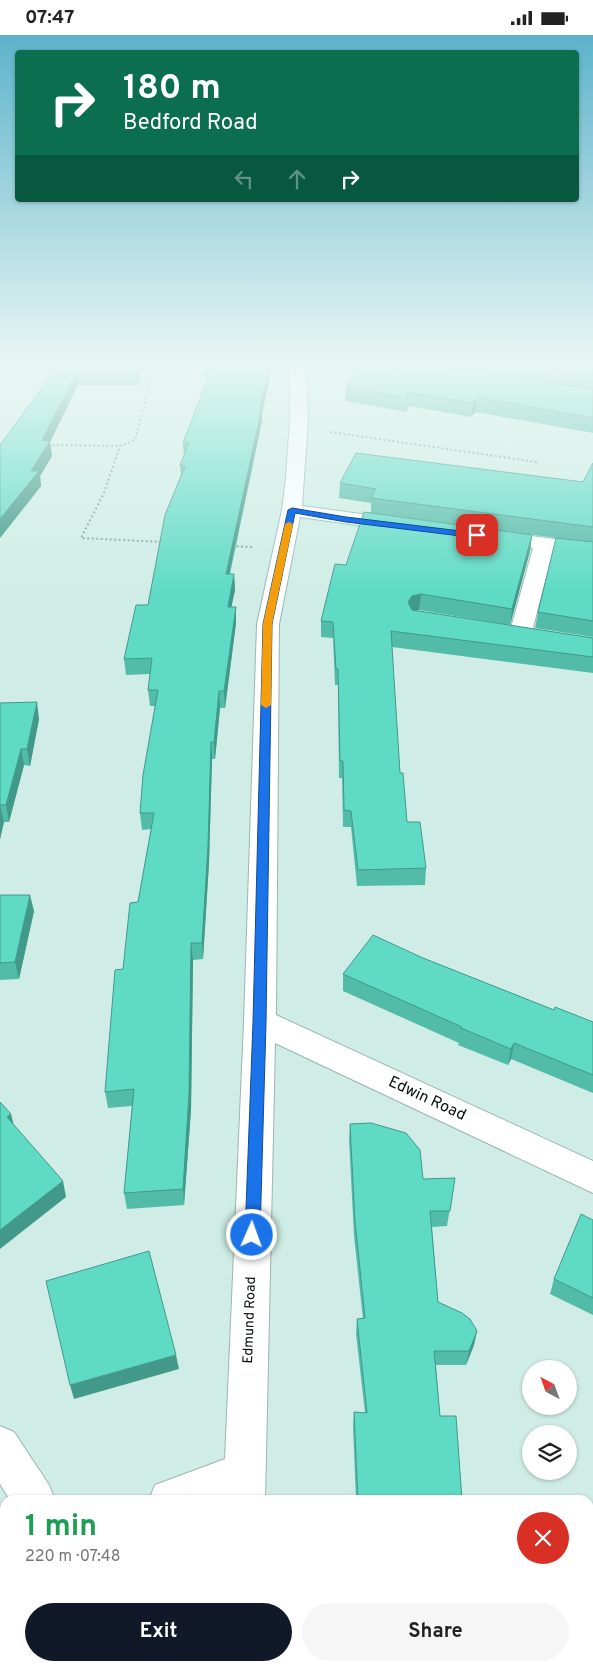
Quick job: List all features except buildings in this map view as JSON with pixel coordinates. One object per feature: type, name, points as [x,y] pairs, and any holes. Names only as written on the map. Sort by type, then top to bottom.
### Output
[{"type":"street","name":"Edmund Road","points":[[245,1486],[260,1022],[268,624],[292,510],[297,438]]},
{"type":"street","points":[[292,510],[419,528]]},
{"type":"street","points":[[474,535],[593,550]]},
{"type":"street","points":[[520,635],[544,544]]},
{"type":"street","name":"Edwin Road","points":[[260,1022],[593,1178]]},
{"type":"street","points":[[0,1446],[31,1495]]},
{"type":"street","points":[[197,1495],[245,1486]]},
{"type":"path","points":[[40,445],[120,446],[136,438]]},
{"type":"path","points":[[374,438],[537,462]]},
{"type":"path","points":[[120,446],[111,477],[98,508],[81,538],[165,542]]},
{"type":"path","points":[[230,546],[248,547]]},
{"type":"slow traffic","points":[[266,705],[268,624],[289,524]]},
{"type":"route","points":[[252,1235],[260,1022],[268,624],[292,510],[346,519],[477,535]]}]
